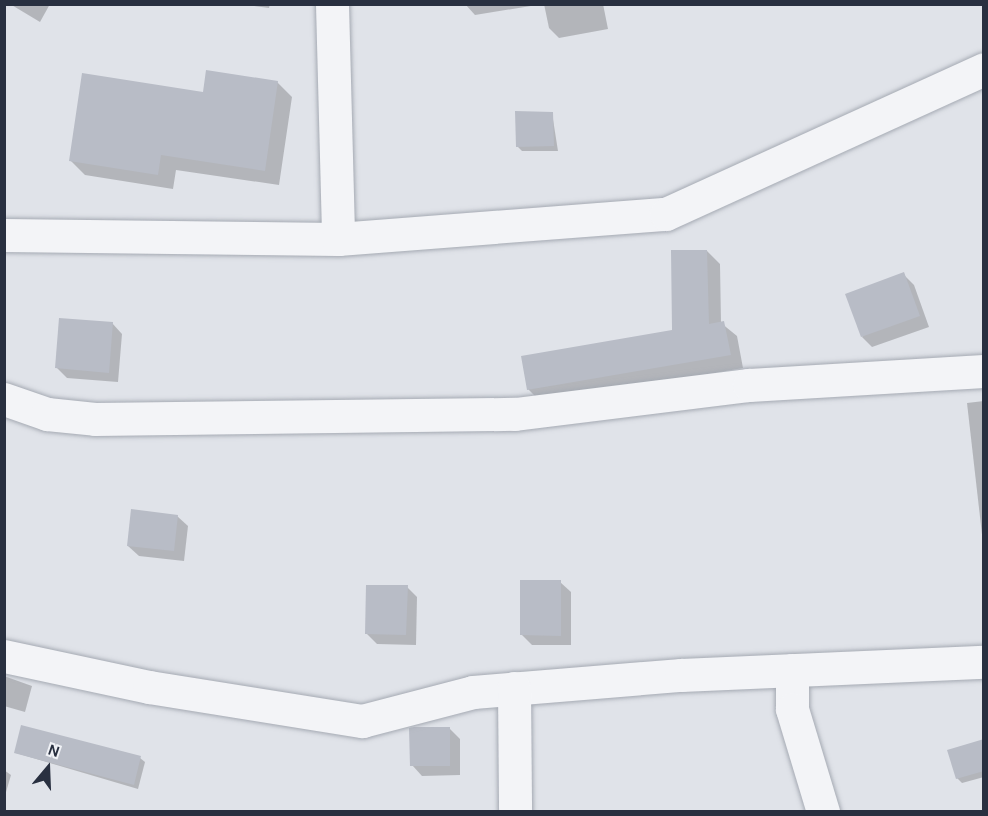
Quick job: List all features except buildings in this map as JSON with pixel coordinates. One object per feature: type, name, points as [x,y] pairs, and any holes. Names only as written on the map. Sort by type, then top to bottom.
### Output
[{"type":"street","points":[[332,4],[338,239]]},
{"type":"street","points":[[4,235],[338,239],[666,214],[984,69]]},
{"type":"street","points":[[4,399],[47,414],[94,419],[515,414],[748,385],[984,371]]},
{"type":"street","points":[[4,656],[149,687],[362,721],[473,692],[514,688],[792,670],[984,662]]},
{"type":"street","points":[[792,670],[792,709],[823,812]]},
{"type":"street","points":[[514,688],[515,812]]}]
